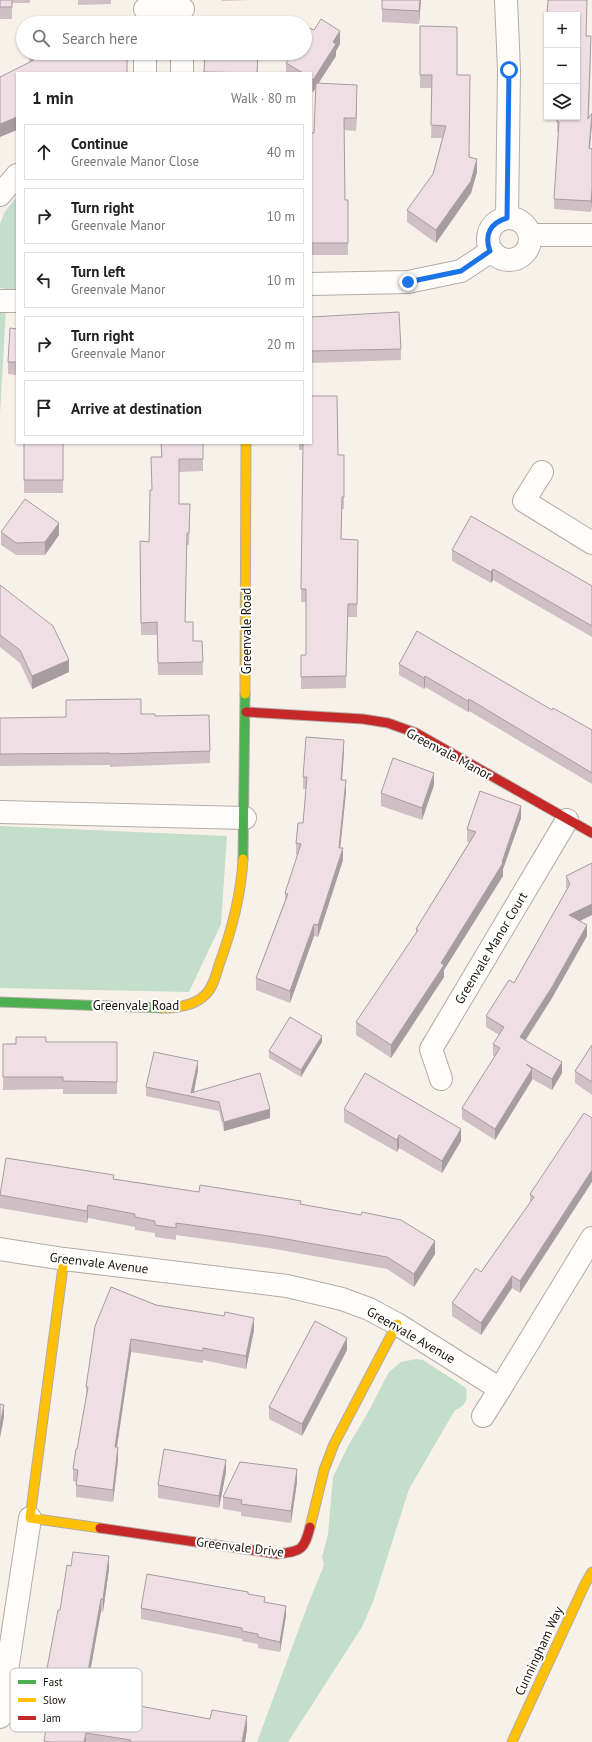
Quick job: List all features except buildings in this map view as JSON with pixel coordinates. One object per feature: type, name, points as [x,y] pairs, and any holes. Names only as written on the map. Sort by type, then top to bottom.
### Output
[{"type":"street","points":[[506,0],[509,70],[507,218]]},
{"type":"street","points":[[145,11],[183,11]]},
{"type":"street","points":[[145,60],[145,72]]},
{"type":"street","points":[[182,60],[182,72]]},
{"type":"street","points":[[0,195],[16,176]]},
{"type":"street","points":[[507,218],[513,218],[524,224],[530,235],[530,243],[523,256],[509,261],[502,260],[490,251],[488,237],[494,224],[507,218]]},
{"type":"street","points":[[530,235],[592,235]]},
{"type":"street","points":[[312,284],[408,282],[461,271],[490,251]]},
{"type":"street","points":[[0,301],[16,301]]},
{"type":"street","name":"Greenvale Road","points":[[0,1002],[171,1008],[191,1004],[200,1000],[207,994],[212,983],[232,929],[242,882],[245,818],[246,712],[246,444]]},
{"type":"street","points":[[542,472],[524,501],[592,543]]},
{"type":"street","name":"Greenvale Manor","points":[[246,712],[388,723],[416,733],[592,833]]},
{"type":"street","points":[[0,812],[245,818]]},
{"type":"street","name":"Greenvale Manor Court","points":[[441,1079],[431,1049],[568,820]]},
{"type":"street","points":[[483,1416],[592,1238]]},
{"type":"street","name":"Greenvale Avenue","points":[[0,1249],[64,1259],[287,1286],[342,1299],[397,1324],[500,1389]]},
{"type":"street","points":[[0,1717],[30,1518],[64,1259]]},
{"type":"street","name":"Greenvale Drive","points":[[30,1518],[278,1554],[291,1553],[299,1550],[308,1538],[324,1470],[334,1444],[397,1324]]},
{"type":"street","name":"Cunningham Way","points":[[512,1742],[548,1661],[592,1572]]},
{"type":"green space","points":[[16,197],[16,291],[0,288],[0,224],[4,213]]},
{"type":"green space","points":[[6,308],[0,414],[0,309]]},
{"type":"green space","points":[[0,826],[227,836],[221,924],[189,992],[0,988]]},
{"type":"green space","points":[[416,1359],[423,1360],[466,1388],[467,1396],[465,1402],[462,1406],[455,1410],[409,1489],[374,1599],[362,1627],[288,1742],[257,1742],[324,1565],[322,1557],[328,1534],[333,1477],[348,1446],[366,1416],[389,1372],[401,1362]]},
{"type":"traffic: fast","points":[[243,859],[245,694]]},
{"type":"traffic: fast","points":[[0,1002],[162,1008]]},
{"type":"traffic: slow","points":[[245,694],[246,444]]},
{"type":"traffic: slow","points":[[162,1008],[174,1008],[196,1002],[208,992],[212,985],[228,939],[235,913],[243,859]]},
{"type":"traffic: slow","points":[[64,1259],[30,1518],[100,1528]]},
{"type":"traffic: slow","points":[[310,1527],[324,1470],[334,1444],[397,1324]]},
{"type":"traffic: slow","points":[[512,1742],[585,1584],[592,1572]]},
{"type":"traffic: jam","points":[[246,712],[363,719],[388,723],[416,733],[592,833]]},
{"type":"traffic: jam","points":[[100,1528],[278,1554],[292,1552],[301,1548],[304,1545],[310,1527]]},
{"type":"route","points":[[408,282],[461,271],[490,251],[488,237],[490,230],[494,224],[507,218],[509,70]]}]
